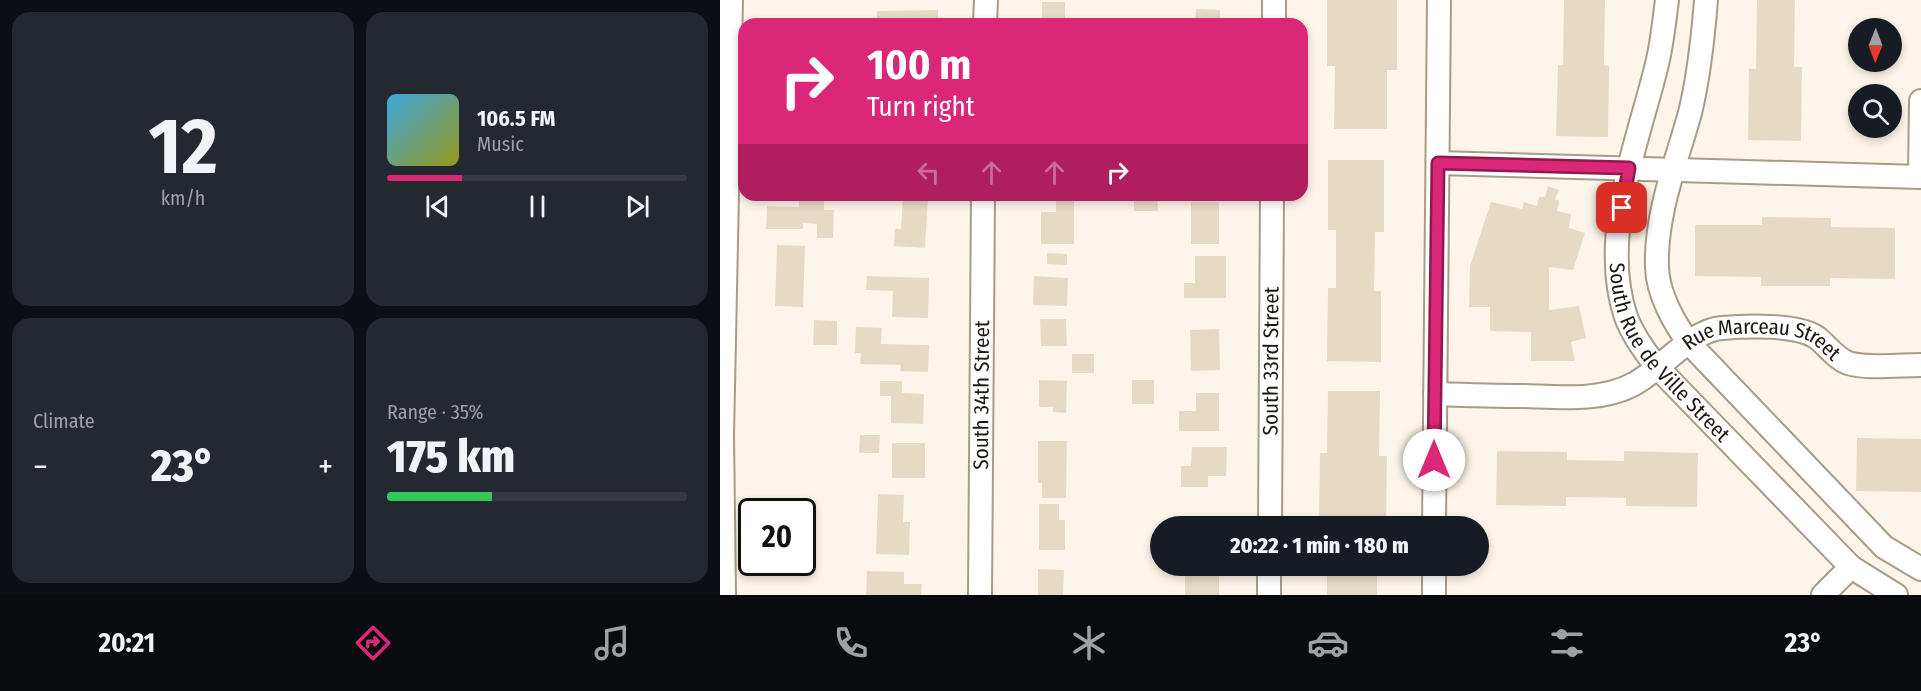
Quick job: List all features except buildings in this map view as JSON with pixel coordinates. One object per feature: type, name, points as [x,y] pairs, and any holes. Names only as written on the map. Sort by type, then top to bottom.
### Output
[{"type":"street","points":[[724,595],[722,435],[731,89],[731,0]]},
{"type":"street","points":[[985,18],[986,0]]},
{"type":"street","points":[[1274,0],[1274,18]]},
{"type":"street","points":[[1434,516],[1439,0]]},
{"type":"street","name":"South Rue de Ville Street","points":[[1667,0],[1657,65],[1629,168],[1618,228],[1617,273],[1627,319],[1641,347],[1657,368],[1851,567],[1896,595]]},
{"type":"street","name":"South Rue de Ville Street","points":[[1706,0],[1702,47],[1690,110],[1660,226],[1657,270],[1666,302],[1676,325],[1689,343],[1884,547],[1921,569]]},
{"type":"street","points":[[1438,163],[1921,177],[1921,101]]},
{"type":"street","name":"South 34th Street","points":[[980,595],[983,201]]},
{"type":"street","name":"South 33rd Street","points":[[1270,516],[1272,201]]},
{"type":"street","name":"Rue Marceau Street","points":[[1435,394],[1573,397],[1608,394],[1634,384],[1703,333],[1719,328],[1787,328],[1803,331],[1815,337],[1839,358],[1849,363],[1921,365]]},
{"type":"street","points":[[1822,595],[1851,567]]},
{"type":"street","points":[[1269,576],[1269,595]]},
{"type":"street","points":[[1434,576],[1434,595]]},
{"type":"route","points":[[1434,460],[1438,163],[1629,168],[1622,208]]}]
